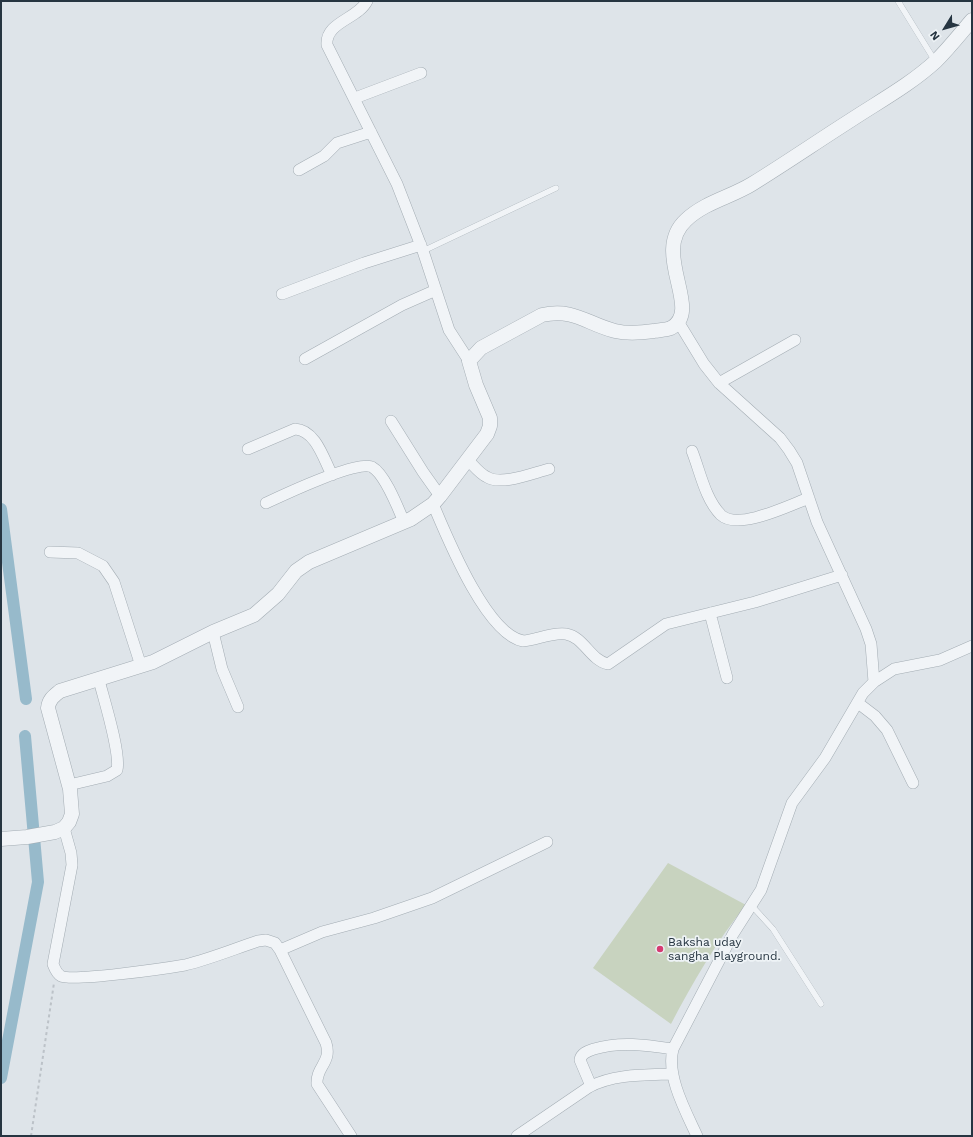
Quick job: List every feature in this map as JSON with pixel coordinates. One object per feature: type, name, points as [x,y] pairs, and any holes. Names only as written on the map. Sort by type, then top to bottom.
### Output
[{"type":"street","points":[[1,839],[27,837],[60,830],[72,814],[69,785],[48,708],[49,701],[60,691],[153,662],[213,632],[254,615],[278,594],[296,571],[309,562],[404,522],[436,500],[487,434],[490,426],[490,418],[476,385],[470,361],[449,330],[422,248],[398,184],[332,55],[327,38],[330,32],[358,11],[366,1]]},
{"type":"street","points":[[470,361],[481,348],[542,315],[552,313],[581,317],[614,331],[636,334],[669,329],[679,323],[683,316],[683,307],[673,262],[673,248],[676,234],[687,219],[712,203],[751,185],[892,94],[936,61],[972,20]]},
{"type":"street","points":[[355,98],[421,73]]},
{"type":"street","points":[[298,170],[324,156],[337,143],[372,132]]},
{"type":"street","points":[[282,294],[364,263],[422,248]]},
{"type":"street","points":[[305,359],[402,305],[436,290]]},
{"type":"street","points":[[679,323],[704,364],[719,383],[780,438],[797,463],[817,522],[866,629],[871,644],[874,682]]},
{"type":"street","points":[[719,383],[796,340]]},
{"type":"street","points":[[391,421],[422,472],[436,500],[452,547],[483,605],[503,630],[517,640],[530,641],[558,633],[568,634],[574,637],[596,660],[608,664],[666,624],[755,602],[842,575]]},
{"type":"street","points":[[248,449],[295,430],[300,430],[308,434],[317,443],[332,475]]},
{"type":"street","points":[[692,451],[711,501],[722,516],[738,520],[759,517],[809,498]]},
{"type":"street","points":[[468,460],[484,476],[496,480],[513,478],[549,469]]},
{"type":"street","points":[[266,503],[351,467],[366,465],[372,467],[380,475],[404,522]]},
{"type":"street","points":[[50,552],[78,553],[103,566],[114,582],[141,666]]},
{"type":"street","points":[[710,613],[727,678]]},
{"type":"street","points":[[213,632],[222,669],[238,707]]},
{"type":"street","points":[[697,1136],[672,1074],[671,1057],[673,1049],[732,934],[752,906],[761,890],[792,803],[825,758],[858,703],[874,682],[894,669],[940,660],[972,646]]},
{"type":"street","points":[[69,785],[107,776],[117,770],[118,764],[116,752],[99,680]]},
{"type":"street","points":[[858,703],[874,716],[887,730],[913,783]]},
{"type":"street","points":[[60,830],[71,853],[72,865],[53,964],[56,971],[62,976],[72,978],[185,965],[262,941],[274,944],[280,950],[329,1052],[327,1059],[316,1076],[317,1084],[351,1136]]},
{"type":"street","points":[[280,950],[322,932],[374,918],[432,898],[547,842]]},
{"type":"street","points":[[591,1086],[580,1060],[582,1054],[587,1051],[614,1044],[632,1044],[673,1049]]},
{"type":"street","points":[[517,1136],[591,1086],[630,1075],[672,1074]]},
{"type":"lane","points":[[898,1],[936,61]]},
{"type":"lane","points":[[422,248],[556,188]]},
{"type":"lane","points":[[752,906],[773,929],[821,1004]]},
{"type":"path","points":[[31,1136],[56,971]]},
{"type":"green space","name":"Baksha uday sangha Playground.","points":[[668,863],[746,905],[725,933],[706,963],[671,1024],[593,968]]},
{"type":"waterway","points":[[1,509],[26,699]]},
{"type":"waterway","points":[[1,1078],[38,882],[25,736]]},
{"type":"place","name":"Baksha uday sangha Playground.","points":[[660,949]]}]
